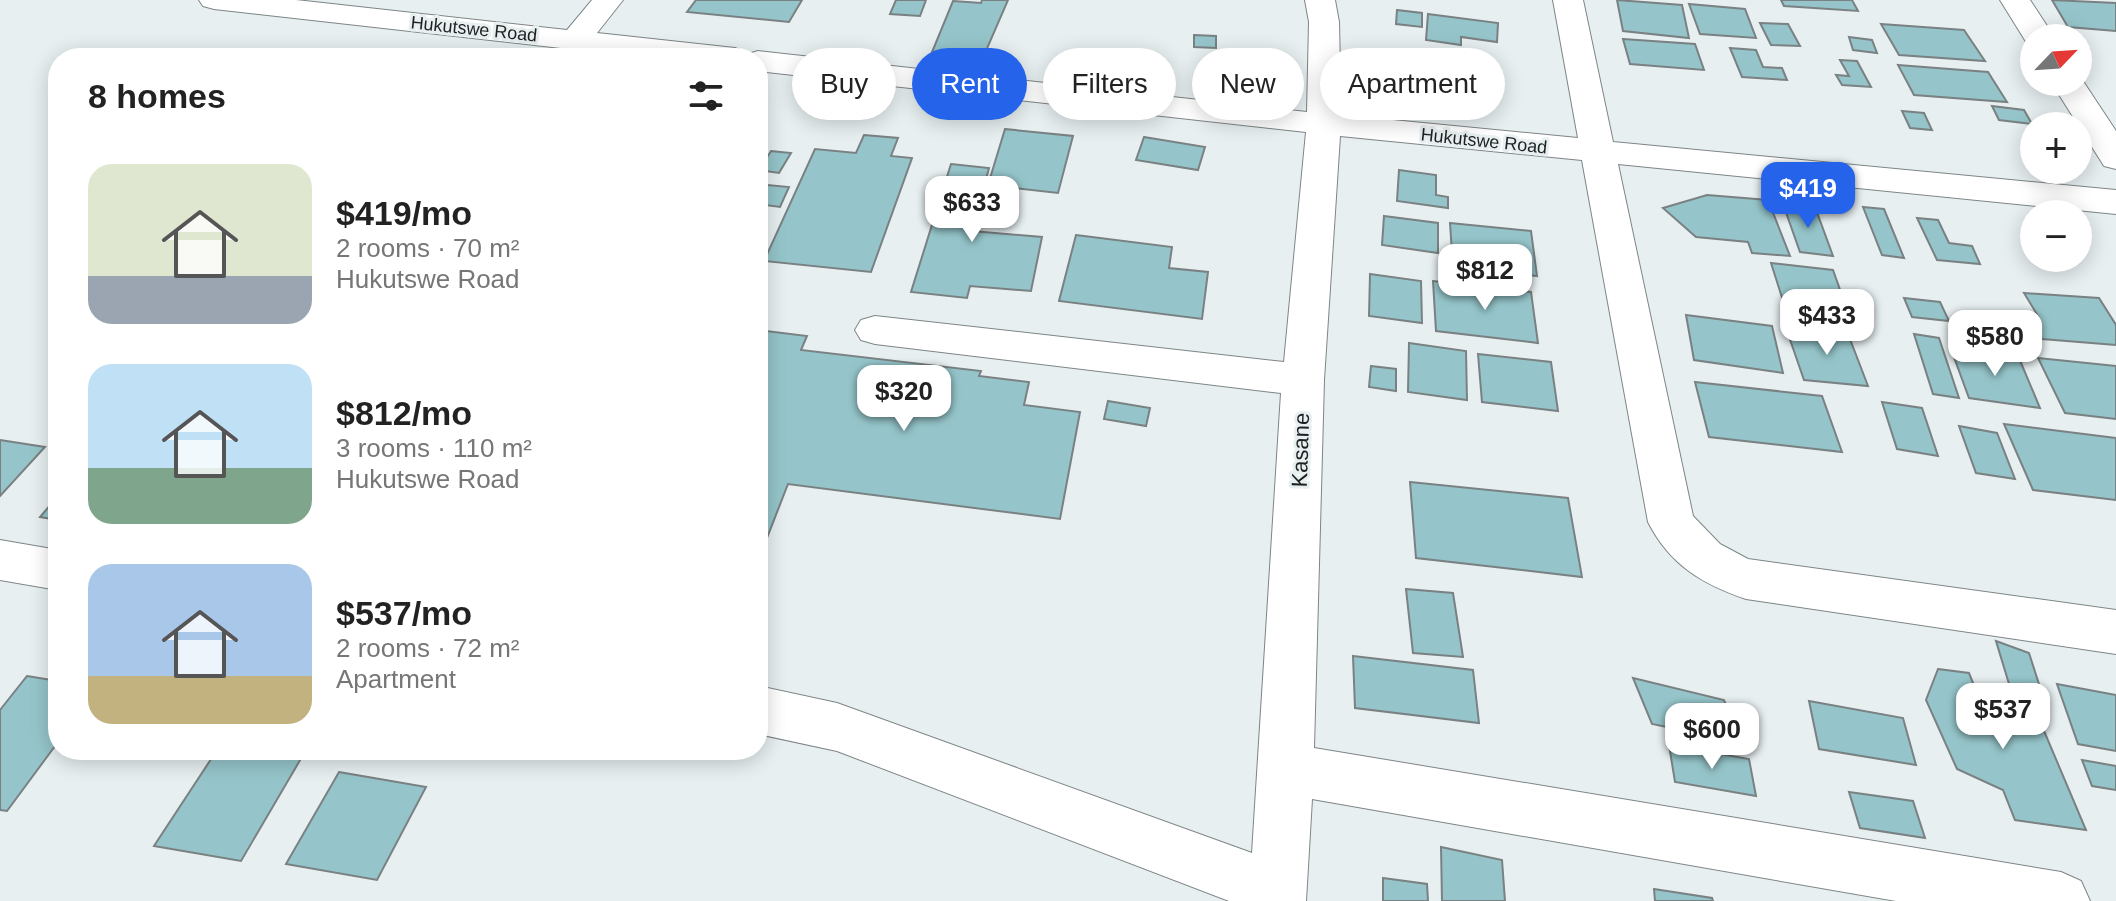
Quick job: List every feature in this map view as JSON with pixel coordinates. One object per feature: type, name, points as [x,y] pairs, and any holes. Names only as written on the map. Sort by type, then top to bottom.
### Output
[{"type":"street","name":"Hukutswe Road","points":[[214,0],[646,48]]},
{"type":"street","points":[[575,40],[608,0]]},
{"type":"street","name":"Kasane","points":[[1278,896],[1287,769],[1303,380],[1324,124],[1324,22],[1320,0]]},
{"type":"street","points":[[1568,0],[1671,522],[1693,552],[1716,568],[1746,579],[2116,632]]},
{"type":"street","points":[[2015,0],[2030,24]]},
{"type":"street","name":"Hukutswe Road","points":[[768,62],[1324,124],[2116,202]]},
{"type":"street","points":[[2076,96],[2116,158]]},
{"type":"street","points":[[875,330],[1303,380]]},
{"type":"street","points":[[0,560],[48,568]]},
{"type":"street","points":[[768,712],[837,727],[1278,896]]},
{"type":"street","points":[[1287,769],[2061,901]]},
{"type":"building","points":[[696,0],[802,0],[789,22],[687,12]]},
{"type":"building","points":[[896,0],[926,0],[920,16],[890,14]]},
{"type":"building","points":[[982,0],[1008,0],[987,48],[934,48],[953,1],[981,3]]},
{"type":"building","points":[[1617,0],[1682,5],[1689,38],[1623,31]]},
{"type":"building","points":[[1781,0],[1852,0],[1858,11],[1784,6]]},
{"type":"building","points":[[2052,0],[2116,3],[2116,31],[2092,29],[2092,24],[2066,24]]},
{"type":"building","points":[[1689,4],[1745,9],[1756,38],[1700,34]]},
{"type":"building","points":[[1397,10],[1422,13],[1422,27],[1396,24]]},
{"type":"building","points":[[1428,14],[1498,23],[1497,42],[1461,37],[1461,45],[1426,40]]},
{"type":"building","points":[[1760,23],[1788,24],[1800,46],[1771,45]]},
{"type":"building","points":[[1881,24],[1964,30],[1985,61],[1899,55]]},
{"type":"building","points":[[1194,35],[1216,36],[1216,48],[1194,47]]},
{"type":"building","points":[[1849,37],[1872,40],[1877,53],[1853,50]]},
{"type":"building","points":[[1623,39],[1695,44],[1704,70],[1630,64]]},
{"type":"building","points":[[1730,48],[1756,50],[1763,67],[1782,68],[1787,80],[1742,77]]},
{"type":"building","points":[[1840,60],[1857,61],[1871,87],[1842,85],[1836,75],[1849,76]]},
{"type":"building","points":[[1898,65],[1988,72],[2007,102],[1914,95]]},
{"type":"building","points":[[1992,106],[2025,112],[2020,112],[2020,123],[1999,120]]},
{"type":"building","points":[[1902,111],[1924,113],[1932,130],[1910,128]]},
{"type":"building","points":[[1005,129],[1073,136],[1058,193],[988,185]]},
{"type":"building","points":[[864,135],[898,138],[891,156],[912,158],[871,272],[768,261],[768,252],[815,149],[856,153]]},
{"type":"building","points":[[1144,137],[1205,147],[1198,170],[1136,160]]},
{"type":"building","points":[[771,151],[791,153],[779,173],[768,171]]},
{"type":"building","points":[[951,164],[989,168],[983,190],[996,192],[991,212],[977,211],[972,231],[1042,237],[1031,291],[970,286],[967,298],[911,292]]},
{"type":"building","points":[[1399,170],[1436,175],[1436,195],[1448,197],[1448,208],[1397,201]]},
{"type":"building","points":[[768,185],[789,187],[780,207],[768,205]]},
{"type":"building","points":[[1707,195],[1768,200],[1790,256],[1752,253],[1748,242],[1696,237],[1663,208]]},
{"type":"building","points":[[1783,204],[1815,207],[1833,256],[1800,252]]},
{"type":"building","points":[[1863,207],[1884,209],[1904,258],[1882,255]]},
{"type":"building","points":[[1384,216],[1438,223],[1438,253],[1382,245]]},
{"type":"building","points":[[1917,218],[1938,220],[1949,243],[1972,246],[1980,264],[1937,260]]},
{"type":"building","points":[[1450,223],[1531,231],[1537,276],[1453,267]]},
{"type":"building","points":[[1076,235],[1172,247],[1169,268],[1208,272],[1202,319],[1059,301]]},
{"type":"building","points":[[1771,263],[1833,270],[1849,315],[1785,307]]},
{"type":"building","points":[[1370,274],[1421,281],[1422,323],[1369,316]]},
{"type":"building","points":[[1433,281],[1531,292],[1538,343],[1436,331]]},
{"type":"building","points":[[2024,293],[2099,298],[2116,325],[2116,345],[2042,339],[2028,315],[2038,316]]},
{"type":"building","points":[[1904,298],[1940,302],[1949,321],[1912,317]]},
{"type":"building","points":[[1686,315],[1772,326],[1783,373],[1694,360]]},
{"type":"building","points":[[1786,328],[1848,334],[1868,386],[1804,380]]},
{"type":"building","points":[[768,331],[807,336],[801,350],[981,371],[979,376],[1029,382],[1024,405],[1080,412],[1060,519],[788,484],[768,535]]},
{"type":"building","points":[[1914,334],[1939,338],[1959,398],[1933,394]]},
{"type":"building","points":[[1409,343],[1466,351],[1467,400],[1408,392]]},
{"type":"building","points":[[1951,349],[2019,358],[2040,408],[1969,398]]},
{"type":"building","points":[[1478,354],[1551,362],[1558,411],[1482,402]]},
{"type":"building","points":[[2038,358],[2116,366],[2116,419],[2065,413]]},
{"type":"building","points":[[1371,366],[1396,369],[1396,391],[1369,387]]},
{"type":"building","points":[[1695,382],[1822,396],[1842,452],[1709,437]]},
{"type":"building","points":[[1108,401],[1150,408],[1146,426],[1104,419]]},
{"type":"building","points":[[1882,402],[1922,408],[1938,456],[1897,449]]},
{"type":"building","points":[[2004,424],[2116,438],[2116,500],[2033,490]]},
{"type":"building","points":[[1959,426],[1997,433],[2015,479],[1976,473]]},
{"type":"building","points":[[0,440],[45,447],[0,496]]},
{"type":"building","points":[[1410,482],[1568,498],[1582,577],[1416,558]]},
{"type":"building","points":[[48,508],[48,518],[40,517]]},
{"type":"building","points":[[1406,589],[1453,593],[1463,657],[1413,653]]},
{"type":"building","points":[[1996,641],[2029,653],[2045,703],[2013,697]]},
{"type":"building","points":[[1353,656],[1473,670],[1479,723],[1355,708]]},
{"type":"building","points":[[1938,669],[1969,673],[1982,705],[2036,712],[2086,830],[2015,820],[2003,790],[1957,769],[1926,700]]},
{"type":"building","points":[[27,676],[48,679],[48,756],[7,811],[0,810],[0,710]]},
{"type":"building","points":[[1633,678],[1724,700],[1742,743],[1652,724]]},
{"type":"building","points":[[2057,684],[2116,695],[2116,751],[2078,744]]},
{"type":"building","points":[[1809,701],[1903,718],[1916,765],[1819,749]]},
{"type":"building","points":[[1669,745],[1749,759],[1756,796],[1675,782]]},
{"type":"building","points":[[210,760],[300,760],[241,861],[154,846]]},
{"type":"building","points":[[2082,760],[2116,766],[2116,790],[2092,786]]},
{"type":"building","points":[[339,772],[426,787],[377,880],[286,864]]},
{"type":"building","points":[[1849,792],[1913,801],[1925,838],[1860,828]]},
{"type":"building","points":[[1441,847],[1502,860],[1505,901],[1442,901]]},
{"type":"building","points":[[1383,878],[1427,884],[1428,901],[1383,901]]},
{"type":"building","points":[[1654,889],[1712,898],[1713,901],[1655,901]]}]
